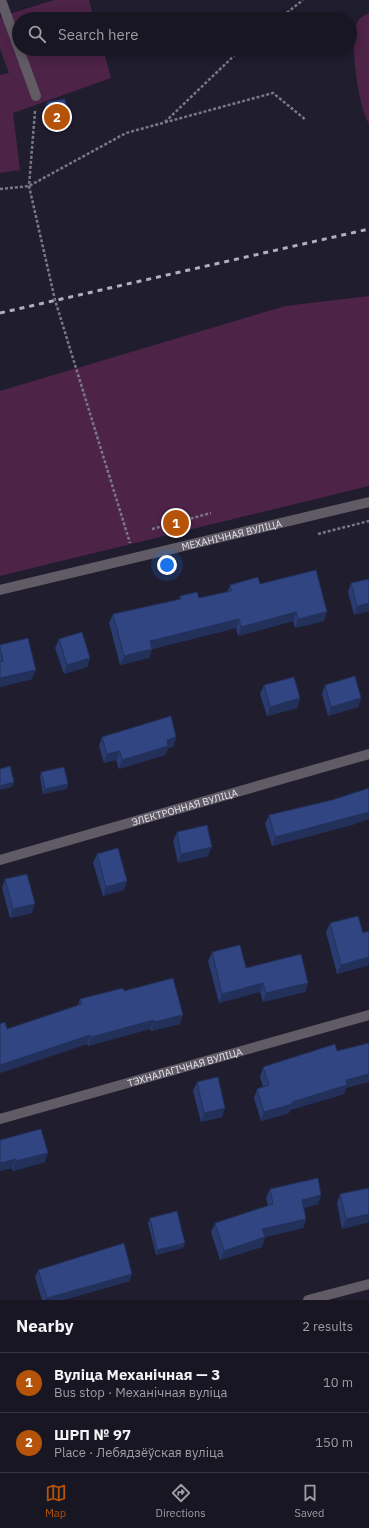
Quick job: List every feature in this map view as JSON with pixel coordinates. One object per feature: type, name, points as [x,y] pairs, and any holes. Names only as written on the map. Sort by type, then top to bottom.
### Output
[{"type":"street","points":[[1,0],[12,30]]},
{"type":"street","points":[[21,56],[36,96]]},
{"type":"street","name":"МЕХАНІЧНАЯ ВУЛІЦА","points":[[0,590],[369,502]]},
{"type":"street","name":"ЭЛЕКТРОННАЯ ВУЛІЦА","points":[[0,860],[369,754]]},
{"type":"street","name":"ТЭХНАЛАГІЧНАЯ ВУЛІЦА","points":[[0,1119],[369,1015]]},
{"type":"street","points":[[308,1300],[369,1284]]},
{"type":"path","points":[[288,12],[303,0]]},
{"type":"path","points":[[164,123],[234,56]]},
{"type":"path","points":[[0,189],[29,186],[126,133],[273,93],[306,120]]},
{"type":"path","points":[[36,96],[29,186],[55,300],[135,558]]},
{"type":"path","points":[[152,529],[211,514]]},
{"type":"path","points":[[318,534],[369,521]]},
{"type":"shaded area","points":[[54,0],[89,0],[92,12],[16,12]]},
{"type":"shaded area","points":[[12,13],[12,56],[105,56],[111,78],[13,113],[20,170],[0,173],[0,75],[9,73],[0,49],[0,17]]},
{"type":"shaded area","points":[[369,13],[369,124],[361,104],[354,58],[354,56],[357,56],[357,23],[362,16]]},
{"type":"shaded area","points":[[369,296],[369,486],[0,576],[0,391],[285,306]]},
{"type":"building","points":[[65,99],[70,122],[51,125],[47,102]]},
{"type":"building","points":[[316,570],[327,612],[298,619],[296,612],[241,627],[239,619],[150,641],[152,649],[124,656],[113,614],[181,599],[180,596],[197,592],[199,598],[231,591],[230,585],[258,577],[260,584]]},
{"type":"building","points":[[369,579],[369,603],[357,606],[351,583]]},
{"type":"building","points":[[82,632],[90,658],[67,665],[59,639]]},
{"type":"building","points":[[28,638],[36,670],[0,678],[0,662],[3,661],[0,645]]},
{"type":"building","points":[[355,676],[361,698],[331,707],[325,685]]},
{"type":"building","points":[[294,677],[300,698],[270,707],[264,685]]},
{"type":"building","points":[[171,716],[176,737],[167,740],[168,746],[122,760],[120,751],[107,754],[102,737]]},
{"type":"building","points":[[10,766],[14,782],[0,786],[0,769]]},
{"type":"building","points":[[64,767],[68,784],[45,789],[41,772]]},
{"type":"building","points":[[369,788],[369,812],[275,837],[269,815],[332,800]]},
{"type":"building","points":[[207,825],[212,847],[181,854],[177,832]]},
{"type":"building","points":[[118,848],[127,881],[106,887],[97,854]]},
{"type":"building","points":[[27,874],[35,904],[13,909],[5,879]]},
{"type":"building","points":[[358,916],[363,933],[369,931],[369,957],[341,965],[330,923]]},
{"type":"building","points":[[240,945],[246,968],[301,954],[308,983],[266,993],[263,983],[222,994],[212,952]]},
{"type":"building","points":[[173,978],[183,1015],[154,1022],[154,1020],[91,1037],[90,1035],[0,1065],[0,1024],[5,1022],[7,1029],[82,1004],[80,999],[123,988],[124,991]]},
{"type":"building","points":[[369,1043],[369,1074],[346,1080],[347,1085],[264,1112],[257,1089],[269,1085],[263,1067],[335,1044],[337,1051]]},
{"type":"building","points":[[218,1077],[225,1108],[204,1113],[197,1082]]},
{"type":"building","points":[[41,1129],[48,1153],[16,1161],[16,1159],[0,1163],[0,1140]]},
{"type":"building","points":[[318,1178],[321,1195],[302,1200],[306,1219],[262,1229],[265,1237],[224,1251],[215,1223],[273,1204],[270,1189]]},
{"type":"building","points":[[369,1188],[369,1214],[346,1219],[340,1194]]},
{"type":"building","points":[[177,1211],[185,1243],[157,1250],[150,1218]]},
{"type":"building","points":[[124,1243],[132,1274],[47,1298],[38,1270]]},
{"type":"railway","points":[[0,313],[369,229]]},
{"type":"place","name":"ШРП № 97","points":[[57,117]]},
{"type":"place","name":"Вуліца Механічная — 3","points":[[176,523]]}]
